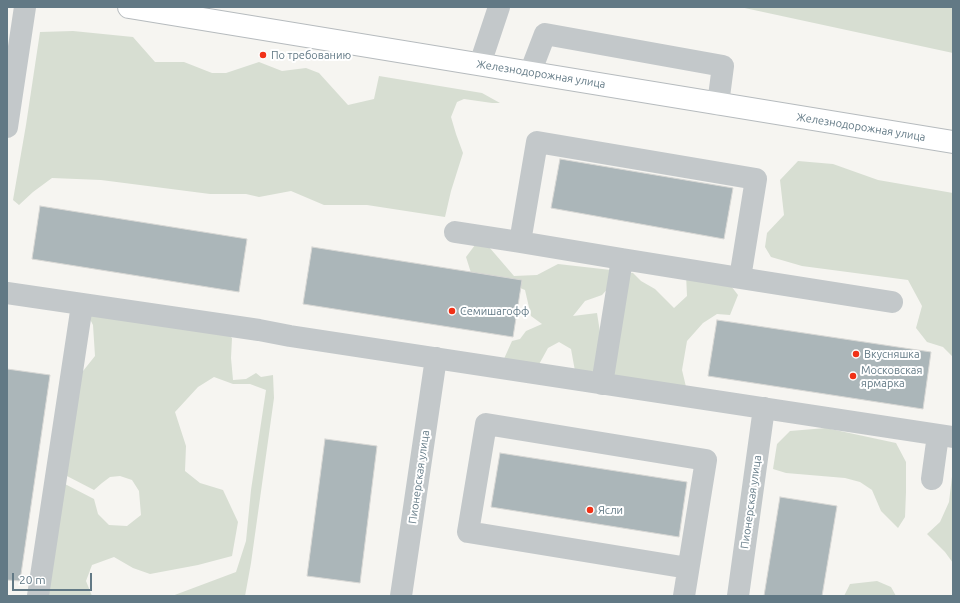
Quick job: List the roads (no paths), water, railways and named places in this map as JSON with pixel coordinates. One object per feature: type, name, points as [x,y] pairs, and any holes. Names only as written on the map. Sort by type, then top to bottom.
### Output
[{"type":"main road","name":"Железнодорожная улица","points":[[129,7],[953,142]]},
{"type":"street","points":[[7,127],[25,7]]},
{"type":"street","points":[[480,64],[499,7]]},
{"type":"street","points":[[530,73],[545,34],[723,66],[718,104]]},
{"type":"street","points":[[520,242],[537,142],[756,179],[740,278]]},
{"type":"street","points":[[455,232],[892,302]]},
{"type":"street","points":[[602,384],[622,259]]},
{"type":"street","points":[[7,293],[259,330],[290,336],[946,436],[932,478]]},
{"type":"street","points":[[38,596],[82,305]]},
{"type":"street","name":"Пионерская улица","points":[[401,596],[436,358]]},
{"type":"street","name":"Пионерская улица","points":[[738,596],[764,408]]},
{"type":"street","points":[[684,596],[706,460],[486,424],[468,532],[688,568]]},
{"type":"place","name":"По требованию","points":[[263,55]]},
{"type":"place","name":"Семишагофф","points":[[452,311]]},
{"type":"place","name":"Вкусняшка","points":[[856,354]]},
{"type":"place","name":"Московская ярмарка","points":[[853,376]]},
{"type":"place","name":"Ясли","points":[[590,510]]}]
